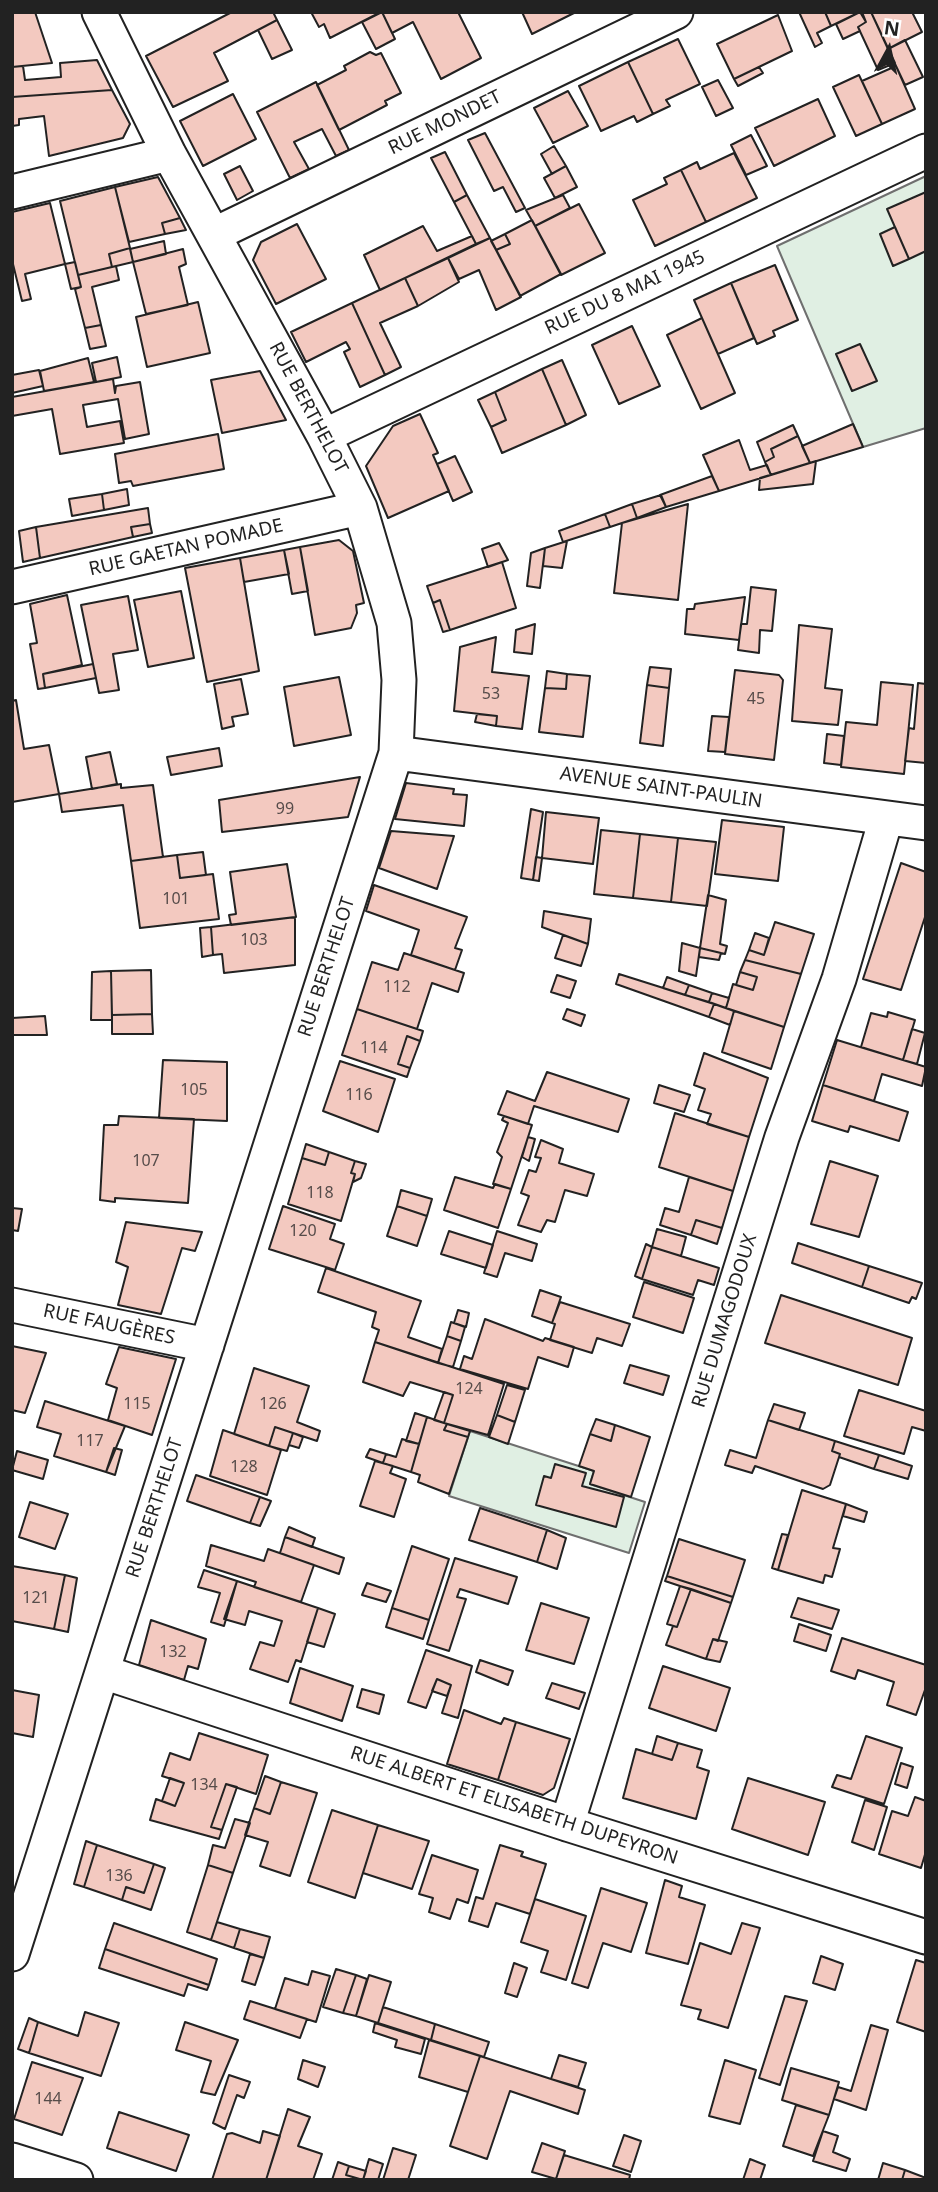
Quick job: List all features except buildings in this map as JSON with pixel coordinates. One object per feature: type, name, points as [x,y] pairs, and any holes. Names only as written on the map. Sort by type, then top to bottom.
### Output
[{"type":"street","name":"RUE BERTHELOT","points":[[12,1954],[396,753],[399,680],[394,623],[360,508],[324,436],[169,154],[99,12]]},
{"type":"street","name":"RUE MONDET","points":[[215,234],[676,12]]},
{"type":"street","name":"RUE DU 8 MAI 1945","points":[[324,436],[926,150]]},
{"type":"street","points":[[12,192],[169,154]]},
{"type":"street","name":"RUE GAETAN POMADE","points":[[12,587],[360,508]]},
{"type":"street","name":"AVENUE SAINT-PAULIN","points":[[396,753],[926,823]]},
{"type":"street","name":"RUE DUMAGODOUX","points":[[567,1824],[782,1138],[839,979],[886,819]]},
{"type":"street","name":"RUE FAUGÈRES","points":[[12,1305],[207,1345]]},
{"type":"street","name":"RUE ALBERT ET ELISABETH DUPEYRON","points":[[103,1672],[567,1824],[926,1937]]},
{"type":"street","points":[[12,2160],[76,2180]]},
{"type":"green space","points":[[926,176],[926,428],[863,447],[777,246]]},
{"type":"green space","points":[[470,1431],[594,1471],[590,1484],[645,1502],[629,1553],[449,1496]]}]
